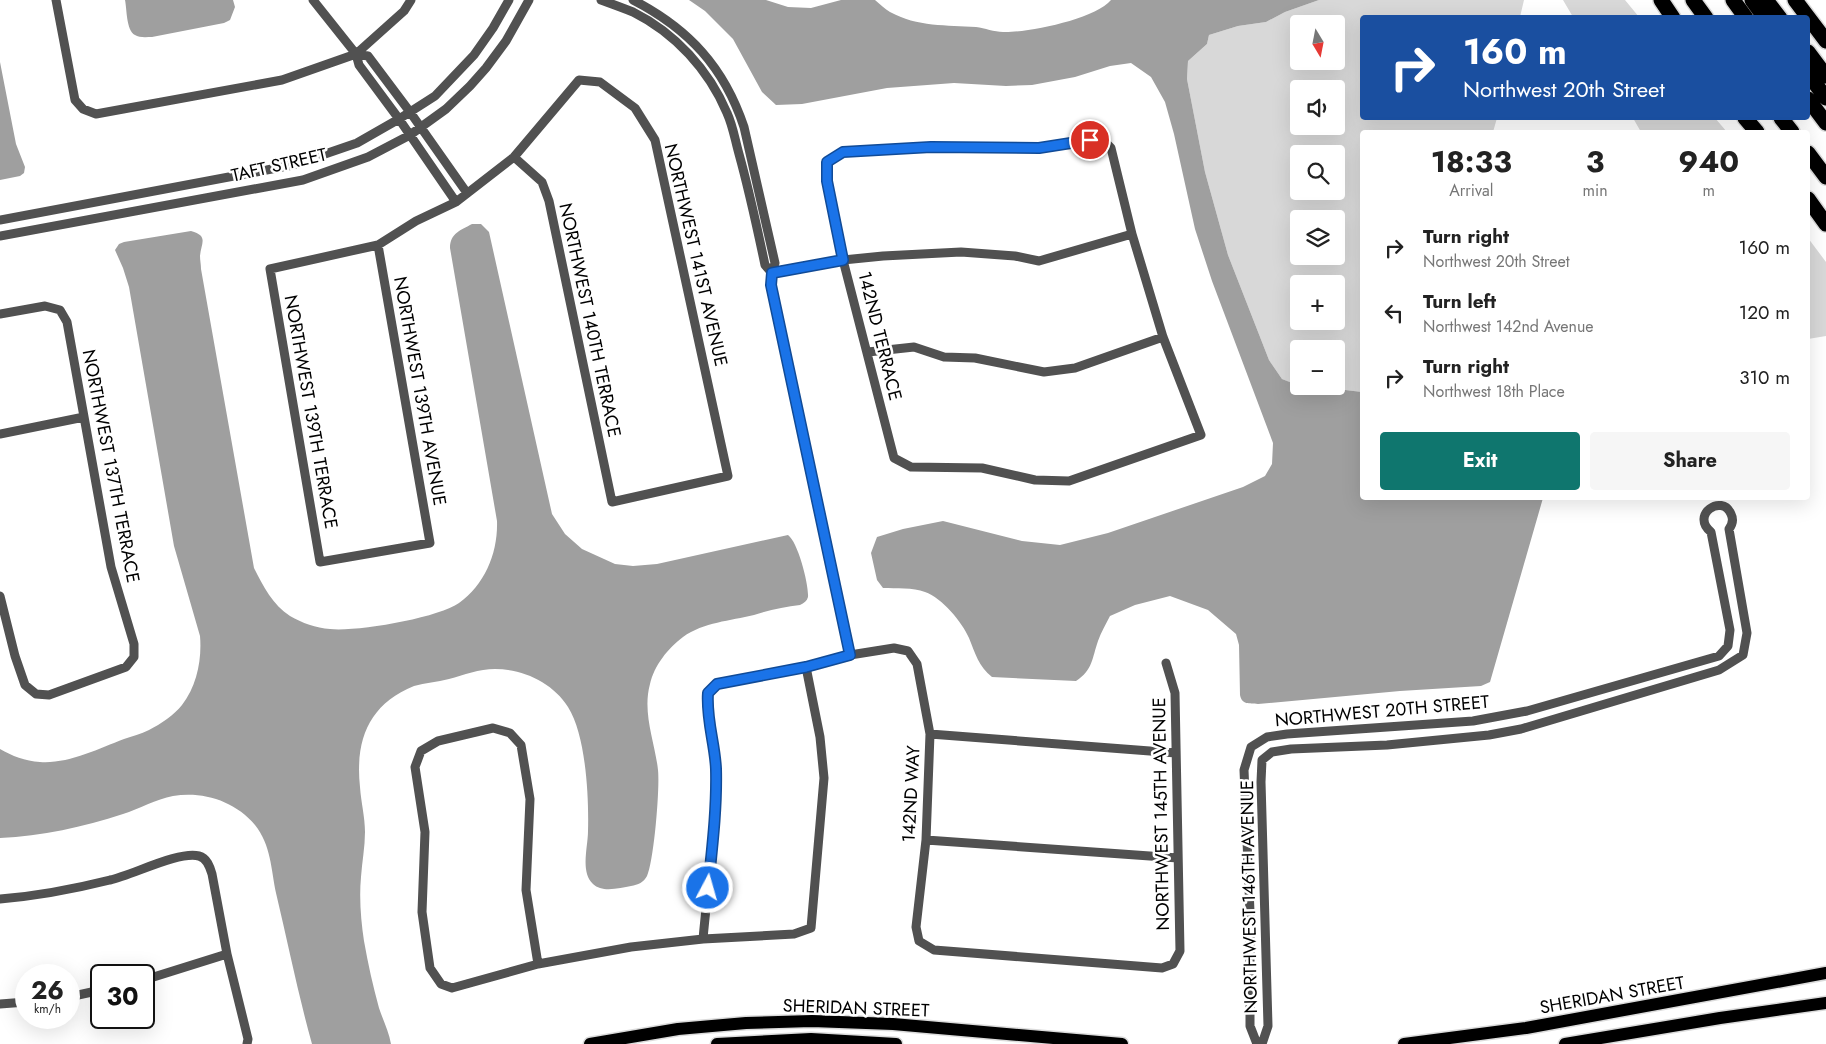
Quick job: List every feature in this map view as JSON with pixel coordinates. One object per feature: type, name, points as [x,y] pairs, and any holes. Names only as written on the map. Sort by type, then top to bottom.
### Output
[{"type":"highway","points":[[1661,0],[1671,15]]},
{"type":"highway","points":[[1693,0],[1704,15]]},
{"type":"highway","points":[[1733,0],[1744,15]]},
{"type":"highway","points":[[1752,0],[1763,15]]},
{"type":"highway","points":[[1766,0],[1778,15]]},
{"type":"highway","points":[[1795,0],[1806,15]]},
{"type":"highway","points":[[1805,0],[1826,24]]},
{"type":"highway","points":[[1810,20],[1826,41]]},
{"type":"highway","points":[[1810,55],[1826,76]]},
{"type":"highway","points":[[1810,77],[1826,98]]},
{"type":"highway","points":[[1810,102],[1826,124]]},
{"type":"highway","points":[[1747,120],[1755,130]]},
{"type":"highway","points":[[1783,120],[1790,130]]},
{"type":"highway","points":[[1810,156],[1826,178]]},
{"type":"highway","points":[[1810,203],[1826,224]]},
{"type":"main road","name":"SHERIDAN STREET","points":[[1404,1044],[1496,1039],[1826,973]]},
{"type":"main road","points":[[1565,1044],[1720,1018],[1826,1004]]},
{"type":"main road","name":"SHERIDAN STREET","points":[[590,1044],[678,1029],[812,1021],[893,1024],[1122,1044]]},
{"type":"main road","name":"SHERIDAN STREET","points":[[717,1044],[811,1039],[896,1044]]},
{"type":"street","points":[[56,0],[75,100],[83,109],[96,114],[282,80],[356,54],[404,12],[411,0]]},
{"type":"street","points":[[313,0],[356,54],[359,65],[456,202]]},
{"type":"street","name":"TAFT STREET","points":[[0,220],[293,165],[357,143],[435,96],[474,55],[493,28],[509,0]]},
{"type":"street","name":"TAFT STREET","points":[[0,236],[303,180],[368,157],[410,135],[446,110],[486,68],[506,41],[529,0]]},
{"type":"street","points":[[601,0],[633,12],[669,36],[694,59],[707,76],[722,103],[733,131],[749,189],[765,265],[772,273]]},
{"type":"street","points":[[633,0],[664,17],[694,42],[717,70],[731,93],[744,127],[775,263],[771,285],[780,331],[850,655],[806,667],[717,684],[708,693],[707,705],[716,769],[714,818],[703,939]]},
{"type":"street","points":[[356,54],[368,56],[467,193]]},
{"type":"street","name":"NORTHWEST 141ST AVENUE","points":[[514,157],[580,80],[600,82],[635,108],[655,140],[728,476],[612,502]]},
{"type":"street","name":"142ND TERRACE","points":[[1132,234],[1111,148],[1100,137],[1039,148],[931,147],[843,152],[827,162],[827,181],[843,260],[894,458],[911,467],[982,468],[1035,480],[1069,481],[1201,435],[1163,337]]},
{"type":"street","points":[[378,245],[416,221],[456,202],[514,157]]},
{"type":"street","name":"NORTHWEST 140TH TERRACE","points":[[514,157],[542,182],[549,201],[612,502]]},
{"type":"street","points":[[772,273],[843,260],[961,252],[1015,256],[1039,261],[1132,234],[1163,337],[1075,368],[1044,372],[975,358],[944,357],[914,347],[868,352]]},
{"type":"street","name":"NORTHWEST 139TH TERRACE","points":[[320,562],[270,269],[378,245]]},
{"type":"street","name":"NORTHWEST 139TH AVENUE","points":[[320,562],[430,543],[378,245]]},
{"type":"street","name":"NORTHWEST 137TH TERRACE","points":[[0,314],[45,306],[60,310],[67,322],[111,567],[134,644],[134,657],[126,667],[49,695],[36,694],[25,685],[15,656],[0,596]]},
{"type":"street","points":[[0,434],[84,417]]},
{"type":"street","name":"NORTHWEST 20TH STREET","points":[[1257,1044],[1250,1026],[1250,912],[1244,770],[1252,747],[1267,737],[1287,734],[1496,718],[1527,711],[1719,656],[1728,646],[1730,630],[1711,532],[1705,526],[1704,521],[1706,512],[1713,506],[1718,505],[1727,508],[1732,516],[1732,525],[1729,530],[1747,633],[1742,655],[1719,670],[1521,729],[1387,745],[1291,749],[1272,752]]},
{"type":"street","name":"142ND WAY","points":[[850,655],[894,648],[908,651],[917,664],[930,734],[926,840],[916,927],[919,941],[934,950],[1162,968],[1173,964]]},
{"type":"street","name":"NORTHWEST 145TH AVENUE","points":[[1166,663],[1175,693],[1180,951],[1173,964]]},
{"type":"street","points":[[538,964],[526,890],[530,799],[521,745],[510,733],[493,728],[438,741],[421,751],[415,767],[424,832],[422,912],[430,968],[441,984],[452,988],[538,964],[631,947],[703,939],[794,934],[811,928],[824,778],[820,737],[806,667]]},
{"type":"street","points":[[930,734],[1176,753]]},
{"type":"street","name":"NORTHWEST 146TH AVENUE","points":[[1262,1044],[1268,1026],[1261,782],[1262,760],[1272,752]]},
{"type":"street","points":[[926,840],[1178,858]]},
{"type":"street","points":[[0,899],[27,897],[112,880],[184,856],[200,856],[208,863],[212,874],[248,1039],[247,1044]]},
{"type":"street","points":[[155,977],[228,954]]},
{"type":"street","points":[[0,1004],[15,1003]]},
{"type":"shaded area","points":[[125,0],[233,0],[235,7],[230,20],[224,23],[152,37],[139,37],[130,29]]},
{"type":"shaded area","points":[[689,0],[766,0],[788,7],[811,8],[841,0],[875,0],[900,17],[921,23],[1014,32],[1076,19],[1103,7],[1111,0],[1319,0],[1285,12],[1266,22],[1238,26],[1209,35],[1207,44],[1188,61],[1187,79],[1205,172],[1228,255],[1269,360],[1282,379],[1290,382],[1290,395],[1345,395],[1345,390],[1360,392],[1360,500],[1542,500],[1490,682],[1481,686],[1400,691],[1258,704],[1246,703],[1240,695],[1239,645],[1236,634],[1208,610],[1170,596],[1135,605],[1110,616],[1099,638],[1089,668],[1076,681],[992,677],[975,654],[962,625],[938,599],[920,590],[883,588],[877,580],[871,553],[877,537],[903,529],[943,521],[1022,541],[1060,545],[1108,533],[1243,487],[1265,476],[1272,464],[1273,443],[1212,281],[1195,229],[1165,102],[1151,77],[1131,63],[1110,66],[1075,77],[1032,85],[1006,86],[954,83],[887,88],[802,104],[776,105],[762,92],[733,39],[705,11]]},
{"type":"shaded area","points":[[1319,0],[1524,0],[1520,15],[1360,15],[1360,120],[1496,120],[1494,130],[1360,130],[1360,392],[1345,390],[1345,340],[1290,340],[1290,382],[1282,379],[1269,360],[1228,255],[1205,172],[1187,79],[1188,61],[1207,44],[1209,35],[1238,26],[1266,22],[1285,12]]},
{"type":"shaded area","points":[[1563,0],[1625,0],[1637,15],[1572,15]]},
{"type":"shaded area","points":[[0,62],[16,144],[25,167],[24,173],[20,176],[0,180]]},
{"type":"shaded area","points":[[1634,120],[1717,120],[1725,130],[1640,130]]},
{"type":"shaded area","points":[[472,224],[481,224],[489,232],[552,514],[565,534],[582,549],[615,564],[633,566],[657,564],[788,535],[792,539],[802,564],[807,583],[808,597],[800,605],[717,623],[691,632],[677,641],[658,664],[650,684],[647,706],[658,770],[656,824],[650,868],[642,882],[634,886],[606,889],[597,887],[589,879],[586,866],[588,802],[583,750],[574,719],[568,707],[562,698],[546,684],[517,672],[489,669],[414,686],[386,703],[376,713],[368,726],[360,754],[359,770],[365,843],[360,901],[369,967],[379,1008],[391,1044],[312,1044],[267,849],[255,825],[247,817],[228,804],[218,800],[196,795],[184,795],[167,797],[123,814],[78,827],[47,833],[0,838],[0,749],[14,756],[34,761],[61,761],[83,755],[154,728],[179,709],[195,681],[200,654],[200,636],[174,546],[129,287],[115,250],[119,244],[191,231],[197,233],[202,238],[201,269],[254,568],[265,588],[284,612],[304,623],[314,626],[342,629],[396,623],[448,609],[459,603],[476,587],[483,577],[492,556],[497,533],[497,521],[450,248],[454,235]]},
{"type":"shaded area","points":[[1810,241],[1826,262],[1826,336],[1810,339]]},
{"type":"route","points":[[708,888],[716,769],[707,705],[708,693],[717,684],[806,667],[850,655],[771,285],[772,273],[843,260],[827,181],[827,162],[843,152],[931,147],[1039,148],[1090,140]]}]
